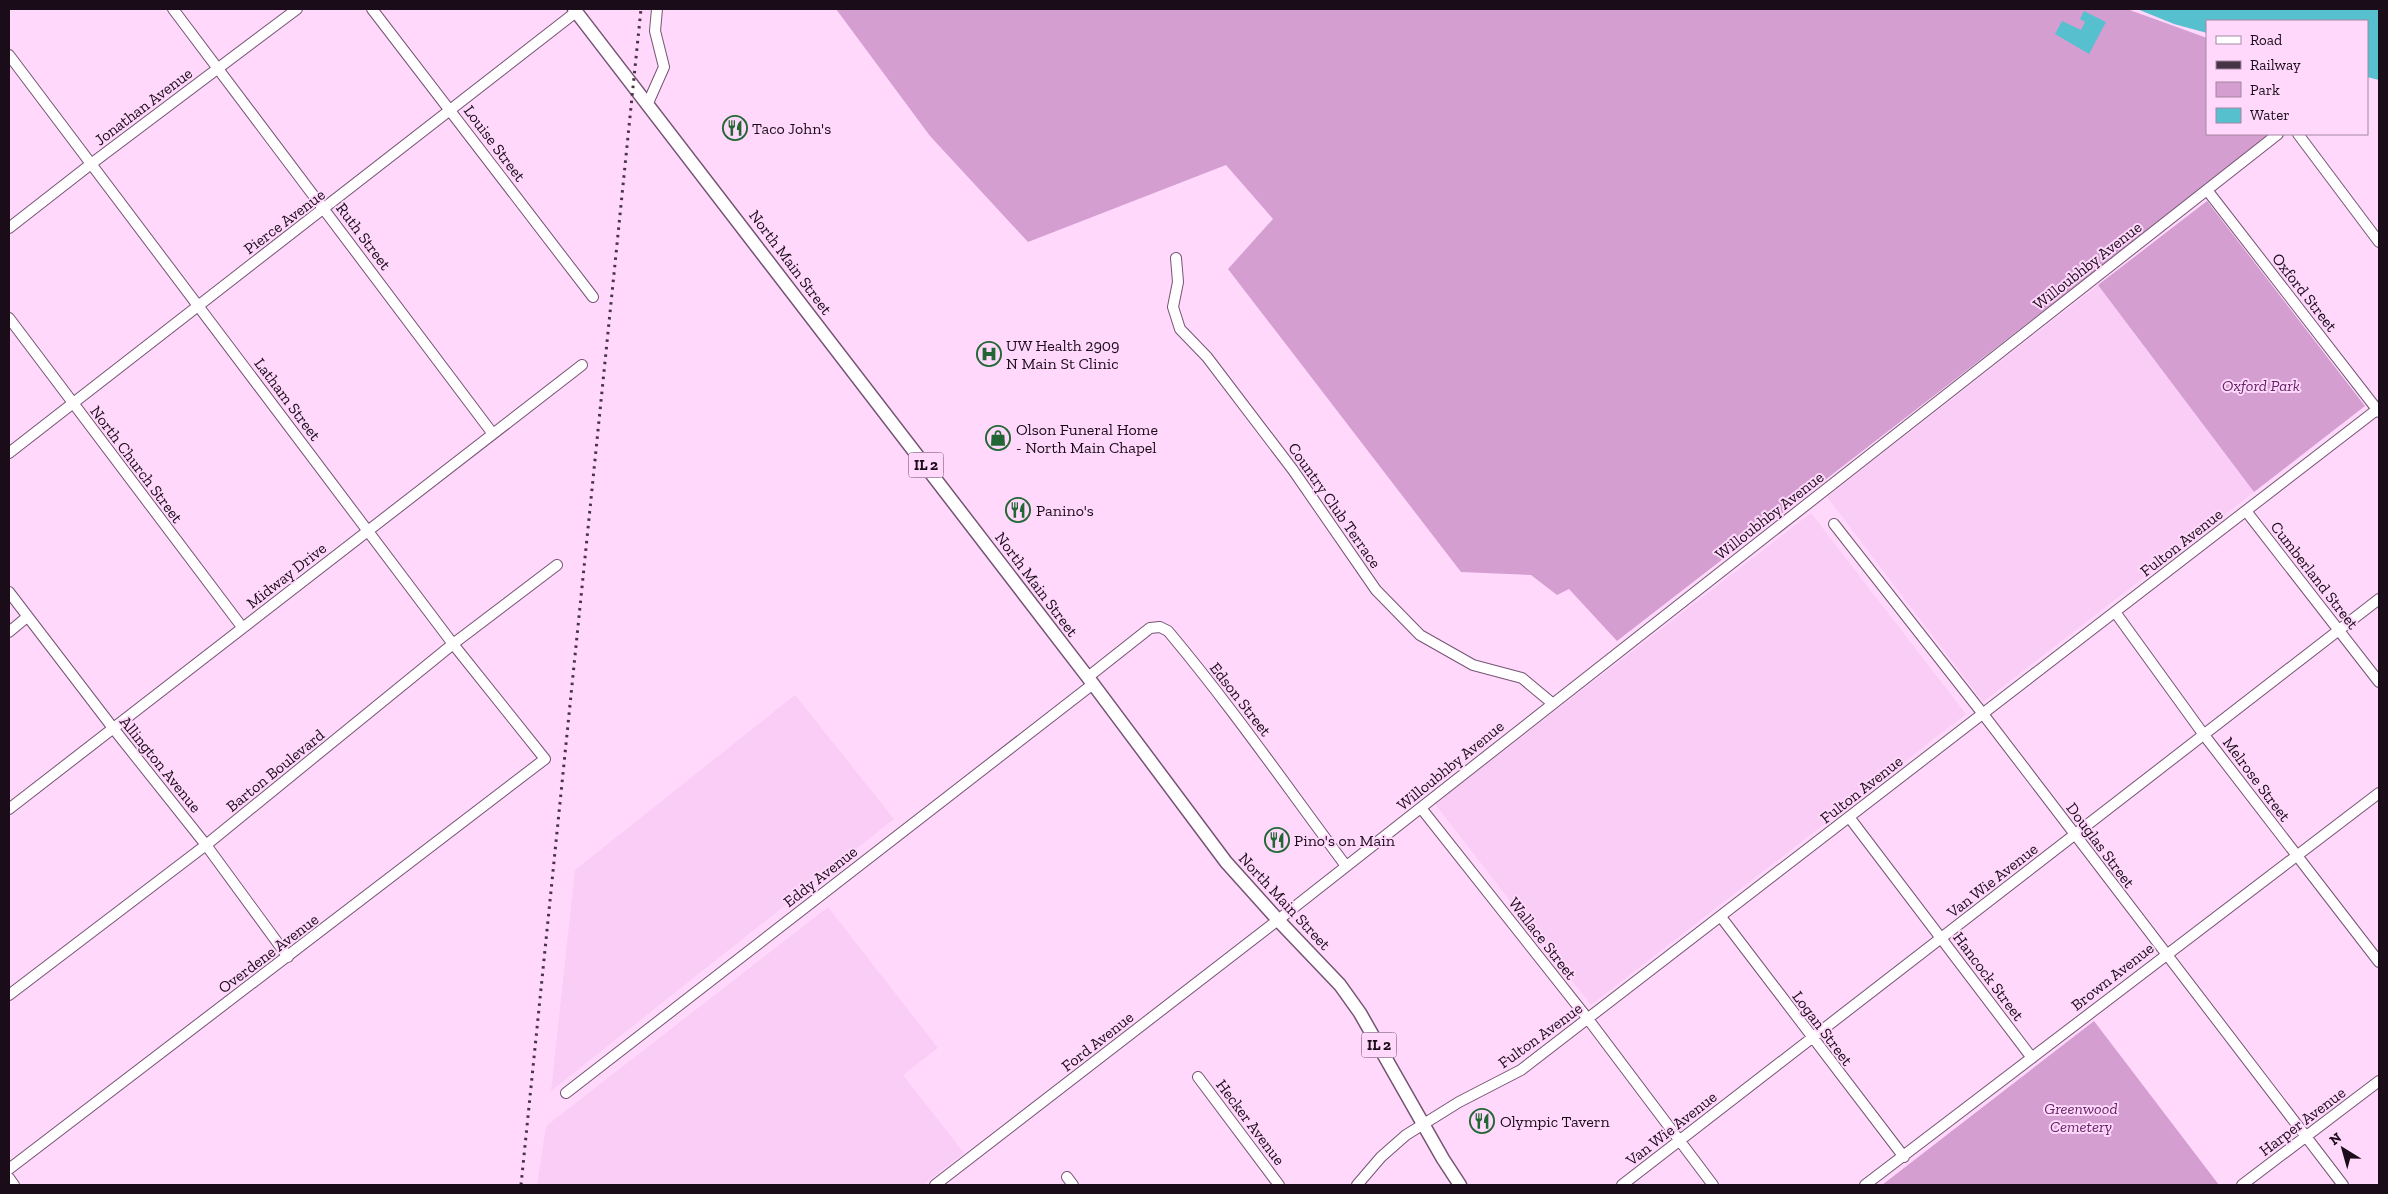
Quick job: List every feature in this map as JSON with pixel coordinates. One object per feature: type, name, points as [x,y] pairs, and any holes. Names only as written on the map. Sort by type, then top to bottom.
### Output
[{"type":"main road","name":"North Main Street","points":[[575,10],[1091,680],[1226,862],[1340,985],[1368,1027],[1443,1159],[1460,1185]]},
{"type":"street","name":"Ruth Street","points":[[173,9],[493,434]]},
{"type":"street","name":"Jonathan Avenue","points":[[9,228],[297,9]]},
{"type":"street","name":"Louise Street","points":[[372,9],[450,108],[593,297]]},
{"type":"street","points":[[648,103],[664,67],[655,31],[657,9]]},
{"type":"street","name":"Pierce Avenue","points":[[9,453],[198,305],[325,209],[575,10]]},
{"type":"street","name":"Latham Street","points":[[9,55],[453,644],[545,759]]},
{"type":"street","name":"Willoubhby Avenue","points":[[1278,920],[2277,135]]},
{"type":"street","points":[[2299,135],[2379,242]]},
{"type":"street","name":"Oxford Street","points":[[2207,190],[2379,410]]},
{"type":"street","name":"Country Club Terrace","points":[[1176,258],[1178,282],[1173,307],[1180,329],[1207,357],[1253,417],[1376,590],[1420,635],[1473,665],[1522,678],[1552,703]]},
{"type":"street","name":"North Church Street","points":[[9,318],[242,627]]},
{"type":"street","name":"Midway Drive","points":[[9,809],[582,364]]},
{"type":"street","name":"Fulton Avenue","points":[[1357,1185],[1389,1149],[1423,1123],[1521,1070],[2379,410]]},
{"type":"street","name":"Cumberland Street","points":[[2246,511],[2379,682]]},
{"type":"street","name":"Douglas Street","points":[[1834,524],[1983,714],[2343,1185]]},
{"type":"street","name":"Barton Boulevard","points":[[9,996],[206,845],[453,644],[557,565]]},
{"type":"street","name":"Allington Avenue","points":[[9,592],[27,618],[206,845],[288,957]]},
{"type":"street","name":"Van Wie Avenue","points":[[1622,1185],[2379,599]]},
{"type":"street","name":"Melrose Street","points":[[2115,612],[2204,735],[2379,962]]},
{"type":"street","points":[[9,632],[27,618]]},
{"type":"street","name":"Edson Street","points":[[1091,680],[1150,628],[1160,627],[1168,631],[1256,743],[1346,866]]},
{"type":"street","name":"Eddy Avenue","points":[[566,1092],[1091,680]]},
{"type":"street","name":"Overdene Avenue","points":[[9,1169],[545,759]]},
{"type":"street","name":"Brown Avenue","points":[[1865,1185],[2379,793]]},
{"type":"street","name":"Wallace Street","points":[[1421,808],[1588,1019],[1712,1185]]},
{"type":"street","name":"Hancock Street","points":[[1849,817],[2032,1058]]},
{"type":"street","name":"Logan Street","points":[[1721,916],[1904,1157]]},
{"type":"street","name":"Ford Avenue","points":[[934,1185],[1278,920]]},
{"type":"street","name":"Hecker Avenue","points":[[1198,1077],[1279,1185]]},
{"type":"street","name":"Harper Avenue","points":[[2242,1185],[2379,1080]]},
{"type":"street","points":[[9,1178],[14,1185]]},
{"type":"shaded area","points":[[2098,285],[2254,492],[1983,702],[1827,497]]},
{"type":"shaded area","points":[[1811,513],[1966,714],[1591,1005],[1435,804]]},
{"type":"shaded area","points":[[795,695],[894,819],[551,1091],[575,870]]},
{"type":"shaded area","points":[[828,907],[938,1048],[903,1075],[964,1153],[923,1185],[537,1185],[546,1126]]},
{"type":"green space","points":[[836,9],[2127,9],[2206,38],[2206,135],[2271,135],[1617,641],[1569,589],[1557,595],[1531,575],[1461,572],[1228,269],[1273,219],[1226,165],[1028,242],[930,136]]},
{"type":"green space","name":"Oxford Park","points":[[2207,201],[2365,406],[2254,492],[2098,285]]},
{"type":"green space","name":"Greenwood Cemetery","points":[[2094,1021],[2219,1185],[1882,1185]]},
{"type":"water","points":[[2137,9],[2379,9],[2379,80],[2368,77],[2368,20],[2206,20],[2206,33],[2174,24]]},
{"type":"water","points":[[2084,11],[2106,22],[2089,54],[2055,34],[2062,21],[2081,30],[2085,22],[2080,19]]},
{"type":"railway","points":[[521,1185],[641,9]]},
{"type":"place","name":"Taco John's","points":[[735,128]]},
{"type":"place","name":"UW Health 2909 N Main St Clinic","points":[[989,354]]},
{"type":"place","name":"Olson Funeral Home - North Main Chapel","points":[[998,438]]},
{"type":"place","name":"Panino's","points":[[1018,510]]},
{"type":"place","name":"Pino's on Main","points":[[1277,840]]},
{"type":"place","name":"Olympic Tavern","points":[[1482,1121]]}]
